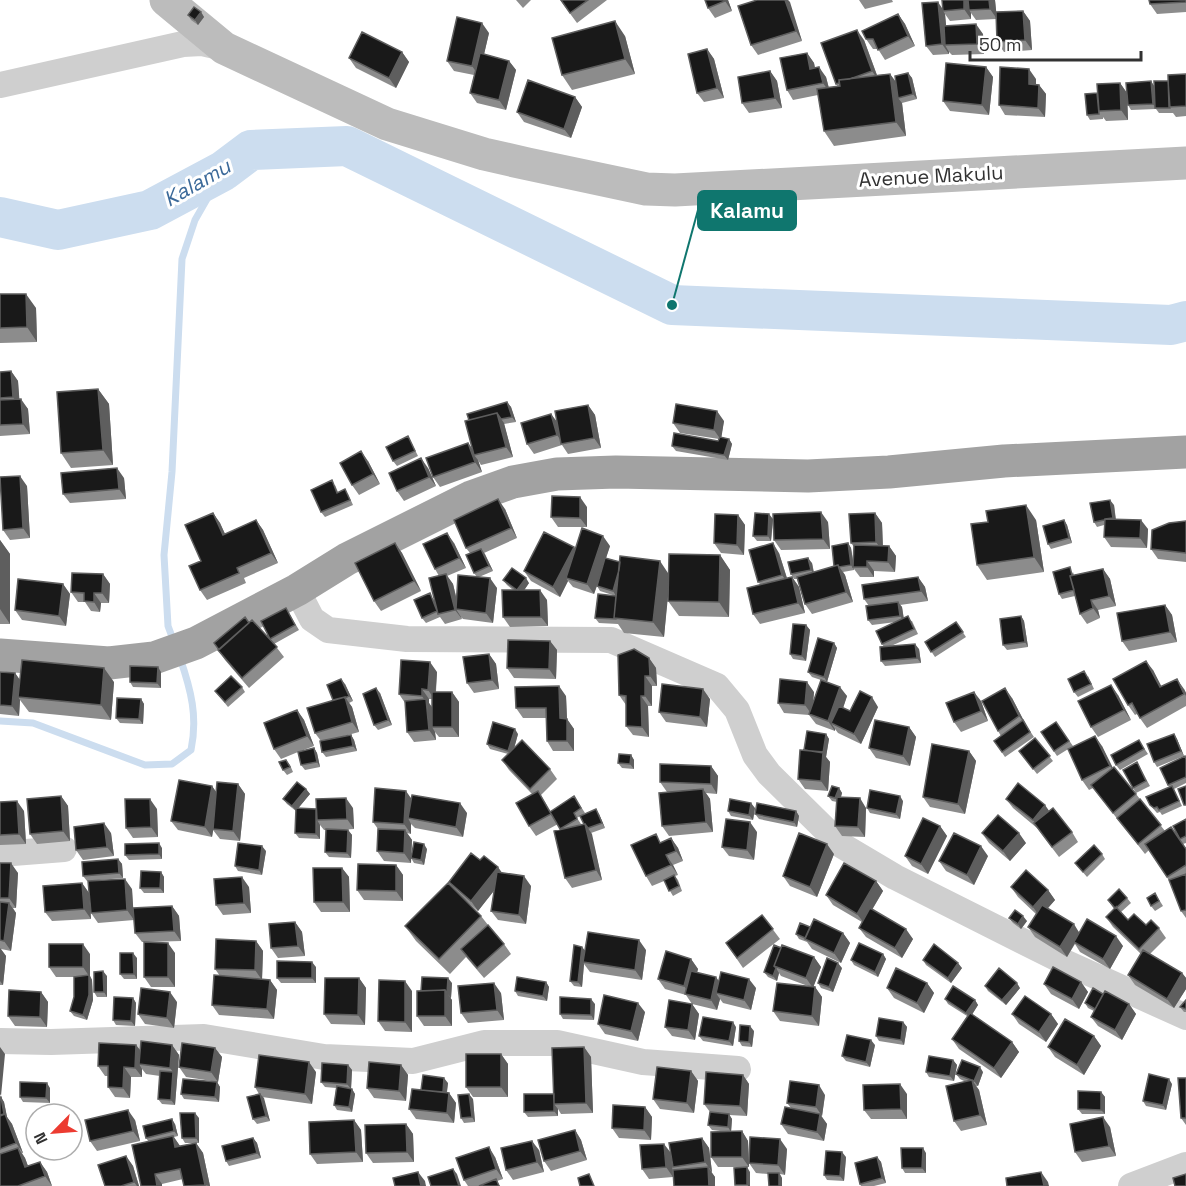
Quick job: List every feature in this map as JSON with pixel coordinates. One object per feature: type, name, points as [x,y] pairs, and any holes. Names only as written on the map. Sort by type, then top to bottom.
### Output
[{"type":"highway","points":[[0,655],[109,663],[154,658],[196,643],[297,590],[347,559],[471,497],[513,482],[557,474],[616,472],[808,476],[889,472],[1004,461],[1186,452]]},
{"type":"main road","name":"Avenue Makulu","points":[[166,0],[224,48],[398,127],[484,154],[646,189],[675,190],[1186,163]]},
{"type":"street","points":[[0,85],[183,44],[202,43],[224,48]]},
{"type":"street","points":[[297,590],[312,619],[328,630],[407,639],[611,640],[717,686],[737,710],[754,755],[769,774],[841,845],[895,877],[1060,960],[1186,1017]]},
{"type":"street","points":[[0,854],[64,849]]},
{"type":"street","points":[[0,1041],[51,1042],[204,1037],[324,1057],[413,1061],[484,1043],[557,1043],[643,1062],[738,1070]]},
{"type":"street","points":[[1131,1186],[1186,1165]]},
{"type":"building","points":[[561,0],[588,0],[570,13]]},
{"type":"building","points":[[705,0],[724,0],[725,1],[708,8]]},
{"type":"building","points":[[757,0],[785,0],[796,31],[751,45],[738,6]]},
{"type":"building","points":[[942,0],[964,0],[964,9],[943,11]]},
{"type":"building","points":[[968,0],[989,0],[990,9],[969,10]]},
{"type":"building","points":[[1149,0],[1186,0],[1186,2],[1150,4]]},
{"type":"building","points":[[938,2],[942,44],[926,46],[922,3]]},
{"type":"building","points":[[194,7],[201,12],[195,20],[188,15]]},
{"type":"building","points":[[1023,11],[1025,40],[997,42],[996,12]]},
{"type":"building","points":[[898,14],[908,36],[878,50],[873,39],[866,39],[862,31]]},
{"type":"building","points":[[457,17],[482,23],[472,66],[447,61]]},
{"type":"building","points":[[615,21],[625,59],[562,75],[552,38]]},
{"type":"building","points":[[976,24],[977,44],[945,45],[944,26]]},
{"type":"building","points":[[857,30],[872,71],[850,79],[839,80],[836,84],[821,43]]},
{"type":"building","points":[[362,32],[402,52],[389,78],[349,58]]},
{"type":"building","points":[[707,49],[717,88],[697,93],[688,54]]},
{"type":"building","points":[[480,53],[509,61],[499,100],[470,93]]},
{"type":"building","points":[[807,53],[810,69],[819,67],[823,83],[787,90],[780,58]]},
{"type":"building","points":[[946,63],[986,67],[982,105],[943,101]]},
{"type":"building","points":[[1000,67],[1029,69],[1029,84],[1039,85],[1038,108],[999,105]]},
{"type":"building","points":[[770,71],[775,98],[742,103],[738,77]]},
{"type":"building","points":[[908,73],[913,94],[898,98],[895,76]]},
{"type":"building","points":[[890,74],[896,122],[824,131],[817,89],[840,86],[839,80]]},
{"type":"building","points":[[1186,74],[1186,106],[1169,107],[1168,75]]},
{"type":"building","points":[[528,80],[575,97],[564,129],[517,112]]},
{"type":"building","points":[[1151,81],[1153,104],[1128,105],[1126,83]]},
{"type":"building","points":[[1154,81],[1168,81],[1170,108],[1155,108]]},
{"type":"building","points":[[1120,83],[1121,110],[1099,111],[1097,84]]},
{"type":"building","points":[[1097,93],[1099,114],[1087,115],[1085,94]]},
{"type":"building","points":[[0,294],[26,294],[27,327],[0,328]]},
{"type":"building","points":[[11,371],[13,397],[0,398],[0,372]]},
{"type":"building","points":[[98,389],[103,450],[61,453],[57,392]]},
{"type":"building","points":[[21,399],[23,424],[0,425],[0,400]]},
{"type":"building","points":[[507,402],[512,417],[501,419],[497,413],[469,420],[467,414]]},
{"type":"building","points":[[676,404],[717,411],[714,430],[673,423]]},
{"type":"building","points":[[588,405],[594,438],[561,444],[555,411]]},
{"type":"building","points":[[497,413],[506,447],[474,455],[465,421]]},
{"type":"building","points":[[551,414],[557,435],[527,444],[521,423]]},
{"type":"building","points":[[674,433],[718,441],[720,437],[729,439],[724,455],[672,446]]},
{"type":"building","points":[[408,436],[415,451],[393,461],[386,447]]},
{"type":"building","points":[[468,443],[475,462],[433,477],[426,458]]},
{"type":"building","points":[[361,451],[373,474],[352,485],[340,463]]},
{"type":"building","points":[[421,458],[429,477],[397,491],[389,473]]},
{"type":"building","points":[[117,468],[119,489],[63,494],[61,473]]},
{"type":"building","points":[[20,476],[23,528],[3,530],[0,477]]},
{"type":"building","points":[[332,480],[337,493],[345,489],[350,500],[321,512],[311,490]]},
{"type":"building","points":[[552,496],[580,497],[580,518],[551,517]]},
{"type":"building","points":[[498,499],[511,528],[466,548],[454,520]]},
{"type":"building","points":[[1110,500],[1113,518],[1094,522],[1090,503]]},
{"type":"building","points":[[1026,505],[1034,557],[977,565],[971,524],[988,522],[986,511]]},
{"type":"building","points":[[821,512],[823,539],[774,540],[773,514]]},
{"type":"building","points":[[213,513],[223,535],[256,520],[271,553],[237,568],[239,573],[200,590],[189,566],[201,561],[185,525]]},
{"type":"building","points":[[755,513],[769,514],[768,536],[753,536]]},
{"type":"building","points":[[875,513],[876,542],[851,543],[849,514]]},
{"type":"building","points":[[715,514],[738,515],[737,545],[714,543]]},
{"type":"building","points":[[1105,519],[1141,520],[1140,538],[1104,537]]},
{"type":"building","points":[[1064,520],[1069,538],[1048,544],[1043,526]]},
{"type":"building","points":[[1186,521],[1186,553],[1151,549],[1152,530],[1169,523]]},
{"type":"building","points":[[582,528],[603,536],[587,584],[566,578]]},
{"type":"building","points":[[544,532],[574,547],[553,587],[524,571]]},
{"type":"building","points":[[447,533],[459,558],[435,569],[423,544]]},
{"type":"building","points":[[395,543],[414,581],[374,601],[355,563]]},
{"type":"building","points":[[773,543],[782,575],[758,582],[749,550]]},
{"type":"building","points":[[848,543],[851,565],[834,566],[832,546]]},
{"type":"building","points":[[854,545],[889,546],[888,562],[867,561],[867,567],[853,567]]},
{"type":"building","points":[[481,549],[489,566],[474,573],[466,555]]},
{"type":"building","points":[[669,554],[720,555],[719,602],[668,601]]},
{"type":"building","points":[[620,556],[660,561],[653,622],[614,618]]},
{"type":"building","points":[[605,558],[620,562],[613,591],[597,586]]},
{"type":"building","points":[[808,558],[811,570],[791,574],[788,562]]},
{"type":"building","points":[[838,565],[846,592],[805,604],[797,577]]},
{"type":"building","points":[[1070,567],[1074,590],[1059,594],[1053,572]]},
{"type":"building","points":[[512,568],[526,578],[517,590],[503,580]]},
{"type":"building","points":[[1103,569],[1109,596],[1091,600],[1093,608],[1080,614],[1070,576]]},
{"type":"building","points":[[72,573],[103,574],[102,593],[94,593],[94,602],[84,601],[84,593],[71,592]]},
{"type":"building","points":[[446,574],[455,610],[438,614],[429,578]]},
{"type":"building","points":[[458,575],[490,578],[486,613],[456,609]]},
{"type":"building","points":[[792,577],[798,603],[753,614],[747,588]]},
{"type":"building","points":[[918,577],[921,591],[864,599],[862,585]]},
{"type":"building","points":[[18,579],[63,584],[59,616],[15,610]]},
{"type":"building","points":[[502,590],[540,590],[541,617],[503,617]]},
{"type":"building","points":[[430,593],[437,611],[422,618],[414,600]]},
{"type":"building","points":[[598,594],[616,596],[615,619],[595,618]]},
{"type":"building","points":[[898,602],[900,616],[868,620],[866,606]]},
{"type":"building","points":[[1165,605],[1170,632],[1122,641],[1117,613]]},
{"type":"building","points":[[286,608],[295,625],[270,639],[261,621]]},
{"type":"building","points":[[908,616],[914,629],[882,644],[876,631]]},
{"type":"building","points":[[1021,616],[1025,642],[1003,645],[1000,619]]},
{"type":"building","points":[[245,617],[249,623],[219,650],[214,643]]},
{"type":"building","points":[[252,620],[277,647],[242,678],[218,650]]},
{"type":"building","points":[[956,622],[963,632],[931,652],[925,642]]},
{"type":"building","points":[[793,624],[806,625],[802,656],[790,654]]},
{"type":"building","points":[[818,638],[834,643],[824,677],[808,672]]},
{"type":"building","points":[[508,640],[550,641],[549,669],[507,668]]},
{"type":"building","points":[[915,644],[917,658],[881,661],[880,647]]},
{"type":"building","points":[[634,649],[649,658],[650,676],[645,676],[645,696],[641,696],[642,727],[626,726],[626,696],[619,695],[618,655]]},
{"type":"building","points":[[489,654],[492,680],[467,683],[463,657]]},
{"type":"building","points":[[22,660],[104,668],[101,705],[18,697]]},
{"type":"building","points":[[401,660],[430,662],[428,690],[422,689],[422,696],[399,694]]},
{"type":"building","points":[[1146,661],[1160,687],[1177,679],[1184,694],[1140,718],[1132,703],[1128,705],[1113,679]]},
{"type":"building","points":[[130,666],[158,667],[157,683],[130,682]]},
{"type":"building","points":[[1084,671],[1091,684],[1074,692],[1068,679]]},
{"type":"building","points":[[0,672],[15,673],[12,706],[0,705]]},
{"type":"building","points":[[231,676],[242,687],[225,702],[215,691]]},
{"type":"building","points":[[341,679],[349,696],[333,700],[327,685]]},
{"type":"building","points":[[780,679],[807,682],[805,705],[778,703]]},
{"type":"building","points":[[821,680],[840,687],[828,721],[809,714]]},
{"type":"building","points":[[662,684],[703,689],[700,717],[659,712]]},
{"type":"building","points":[[1111,685],[1124,710],[1091,727],[1078,701]]},
{"type":"building","points":[[559,686],[560,718],[567,719],[567,741],[547,741],[546,708],[516,708],[515,687]]},
{"type":"building","points":[[376,688],[388,720],[374,725],[363,694]]},
{"type":"building","points":[[1005,688],[1019,716],[998,731],[982,701]]},
{"type":"building","points":[[860,691],[872,697],[854,734],[831,723],[839,706],[850,711]]},
{"type":"building","points":[[432,692],[452,692],[452,727],[432,727]]},
{"type":"building","points":[[974,692],[981,711],[954,722],[946,703]]},
{"type":"building","points":[[345,697],[352,722],[315,733],[307,708]]},
{"type":"building","points":[[117,698],[141,699],[139,719],[116,718]]},
{"type":"building","points":[[426,699],[429,730],[407,732],[405,701]]},
{"type":"building","points":[[297,710],[307,736],[274,749],[264,723]]},
{"type":"building","points":[[875,720],[909,727],[903,756],[869,748]]},
{"type":"building","points":[[1023,720],[1030,732],[1002,752],[994,741]]},
{"type":"building","points":[[493,722],[515,729],[508,751],[487,744]]},
{"type":"building","points":[[1056,722],[1069,741],[1054,751],[1041,732]]},
{"type":"building","points":[[807,731],[826,734],[823,753],[804,750]]},
{"type":"building","points":[[1174,734],[1181,751],[1154,762],[1147,744]]},
{"type":"building","points":[[351,735],[353,746],[322,752],[320,741]]},
{"type":"building","points":[[1095,736],[1110,766],[1082,780],[1068,749]]},
{"type":"building","points":[[1035,738],[1050,756],[1033,769],[1019,751]]},
{"type":"building","points":[[522,740],[550,769],[530,789],[502,760]]},
{"type":"building","points":[[1139,740],[1144,749],[1116,765],[1111,755]]},
{"type":"building","points":[[932,744],[969,751],[958,804],[923,797]]},
{"type":"building","points":[[314,748],[317,762],[301,765],[298,752]]},
{"type":"building","points":[[800,750],[823,752],[821,781],[798,779]]},
{"type":"building","points":[[619,754],[631,755],[630,764],[618,763]]},
{"type":"building","points":[[1185,756],[1186,777],[1168,785],[1160,768]]},
{"type":"building","points":[[286,760],[290,767],[283,770],[279,762]]},
{"type":"building","points":[[1137,762],[1146,781],[1133,788],[1123,770]]},
{"type":"building","points":[[660,764],[711,766],[711,784],[660,782]]},
{"type":"building","points":[[1114,767],[1136,794],[1113,813],[1091,785]]},
{"type":"building","points":[[179,780],[212,786],[205,827],[171,821]]},
{"type":"building","points":[[217,782],[238,784],[233,831],[213,829]]},
{"type":"building","points":[[297,782],[306,789],[292,806],[283,799]]},
{"type":"building","points":[[1018,783],[1045,805],[1033,820],[1006,799]]},
{"type":"building","points":[[832,786],[839,788],[835,798],[828,796]]},
{"type":"building","points":[[1172,786],[1179,801],[1159,810],[1150,805],[1146,797]]},
{"type":"building","points":[[1186,786],[1186,805],[1184,805],[1178,789]]},
{"type":"building","points":[[375,788],[406,791],[404,824],[373,822]]},
{"type":"building","points":[[703,789],[706,822],[662,826],[659,793]]},
{"type":"building","points":[[870,790],[900,796],[896,814],[867,808]]},
{"type":"building","points":[[538,791],[551,814],[529,826],[516,803]]},
{"type":"building","points":[[412,795],[460,803],[456,827],[408,818]]},
{"type":"building","points":[[61,796],[63,831],[30,834],[27,799]]},
{"type":"building","points":[[574,796],[581,808],[574,813],[577,819],[560,829],[550,812]]},
{"type":"building","points":[[837,797],[860,798],[858,827],[835,826]]},
{"type":"building","points":[[346,798],[347,819],[317,820],[316,799]]},
{"type":"building","points":[[125,799],[150,799],[151,827],[126,828]]},
{"type":"building","points":[[730,799],[751,803],[749,815],[728,811]]},
{"type":"building","points":[[1140,799],[1161,825],[1138,844],[1117,818]]},
{"type":"building","points":[[17,801],[19,834],[0,835],[0,802]]},
{"type":"building","points":[[757,803],[796,811],[794,822],[755,814]]},
{"type":"building","points":[[296,808],[316,809],[316,834],[295,833]]},
{"type":"building","points":[[1053,808],[1072,832],[1052,847],[1034,823]]},
{"type":"building","points":[[596,809],[602,823],[588,828],[580,816]]},
{"type":"building","points":[[998,815],[1019,833],[1003,851],[982,833]]},
{"type":"building","points":[[923,818],[940,826],[921,864],[905,856]]},
{"type":"building","points":[[726,819],[750,822],[747,850],[722,847]]},
{"type":"building","points":[[1186,819],[1186,836],[1180,839],[1173,826]]},
{"type":"building","points":[[104,823],[107,847],[76,850],[74,827]]},
{"type":"building","points":[[585,824],[596,870],[565,878],[554,831]]},
{"type":"building","points":[[1171,827],[1186,849],[1186,865],[1167,877],[1145,844]]},
{"type":"building","points":[[326,829],[348,830],[347,853],[325,852]]},
{"type":"building","points":[[378,829],[405,830],[404,853],[377,851]]},
{"type":"building","points":[[799,833],[827,844],[810,887],[783,876]]},
{"type":"building","points":[[954,833],[981,846],[967,875],[939,861]]},
{"type":"building","points":[[656,834],[660,843],[671,838],[676,851],[666,855],[671,865],[646,876],[631,845]]},
{"type":"building","points":[[414,842],[424,844],[421,860],[411,858]]},
{"type":"building","points":[[159,843],[159,854],[125,855],[125,844]]},
{"type":"building","points":[[238,843],[262,846],[259,870],[235,866]]},
{"type":"building","points":[[1094,845],[1102,854],[1083,872],[1075,863]]},
{"type":"building","points":[[471,853],[480,860],[484,856],[498,867],[471,901],[449,882]]},
{"type":"building","points":[[118,859],[119,873],[83,876],[82,862]]},
{"type":"building","points":[[0,863],[11,863],[9,898],[0,898]]},
{"type":"building","points":[[844,863],[876,881],[857,914],[826,895]]},
{"type":"building","points":[[358,864],[396,865],[396,891],[357,890]]},
{"type":"building","points":[[313,868],[342,868],[343,902],[314,902]]},
{"type":"building","points":[[1026,870],[1048,890],[1033,907],[1011,887]]},
{"type":"building","points":[[141,871],[161,872],[160,888],[140,888]]},
{"type":"building","points":[[497,872],[524,876],[519,915],[491,911]]},
{"type":"building","points":[[1186,874],[1186,910],[1181,911],[1169,880]]},
{"type":"building","points":[[674,875],[679,886],[669,891],[664,880]]},
{"type":"building","points":[[242,877],[244,903],[216,905],[214,879]]},
{"type":"building","points":[[125,879],[127,910],[91,913],[88,881]]},
{"type":"building","points":[[82,883],[84,909],[45,912],[43,886]]},
{"type":"building","points":[[448,883],[481,916],[439,959],[405,926]]},
{"type":"building","points":[[1119,889],[1127,898],[1115,908],[1108,900]]},
{"type":"building","points":[[1155,893],[1159,901],[1151,906],[1147,898]]},
{"type":"building","points":[[0,902],[9,903],[4,941],[0,940]]},
{"type":"building","points":[[1042,905],[1074,924],[1060,947],[1028,927]]},
{"type":"building","points":[[172,906],[174,931],[135,933],[133,908]]},
{"type":"building","points":[[1116,907],[1128,920],[1134,914],[1146,925],[1151,920],[1159,928],[1139,949],[1106,917]]},
{"type":"building","points":[[870,908],[906,929],[895,948],[859,928]]},
{"type":"building","points":[[1015,910],[1023,916],[1018,924],[1009,918]]},
{"type":"building","points":[[762,915],[773,929],[737,958],[726,943]]},
{"type":"building","points":[[814,919],[843,933],[834,953],[805,939]]},
{"type":"building","points":[[1087,919],[1116,936],[1103,959],[1074,942]]},
{"type":"building","points":[[295,922],[298,946],[271,948],[269,924]]},
{"type":"building","points":[[800,923],[810,927],[805,938],[796,934]]},
{"type":"building","points":[[488,925],[504,944],[477,968],[461,949]]},
{"type":"building","points":[[588,932],[639,940],[635,970],[583,962]]},
{"type":"building","points":[[216,939],[256,941],[255,970],[215,969]]},
{"type":"building","points":[[144,942],[168,943],[168,977],[144,977]]},
{"type":"building","points":[[859,943],[883,954],[875,972],[851,960]]},
{"type":"building","points":[[49,944],[83,944],[83,967],[49,967]]},
{"type":"building","points":[[934,944],[958,963],[948,978],[923,960]]},
{"type":"building","points":[[574,945],[582,947],[578,982],[570,981]]},
{"type":"building","points":[[774,945],[781,948],[773,976],[764,972]]},
{"type":"building","points":[[782,945],[814,957],[806,978],[774,966]]},
{"type":"building","points":[[1143,950],[1182,973],[1167,999],[1128,975]]},
{"type":"building","points":[[666,951],[691,959],[684,986],[658,979]]},
{"type":"building","points":[[120,953],[133,953],[134,974],[120,974]]},
{"type":"building","points":[[827,958],[838,963],[829,987],[818,983]]},
{"type":"building","points":[[277,961],[312,962],[312,978],[277,978]]},
{"type":"building","points":[[1053,967],[1081,982],[1072,999],[1044,984]]},
{"type":"building","points":[[896,968],[927,983],[917,1003],[887,988]]},
{"type":"building","points":[[999,968],[1017,983],[1002,1000],[985,986]]},
{"type":"building","points":[[103,971],[104,992],[94,992],[94,972]]},
{"type":"building","points":[[691,971],[716,977],[711,1000],[685,994]]},
{"type":"building","points":[[721,972],[749,979],[744,1000],[716,993]]},
{"type":"building","points":[[89,975],[89,995],[83,1015],[70,1011],[74,997],[74,977]]},
{"type":"building","points":[[214,975],[270,980],[267,1009],[212,1005]]},
{"type":"building","points":[[422,977],[448,978],[447,993],[445,990],[421,991]]},
{"type":"building","points":[[517,977],[546,982],[543,996],[515,991]]},
{"type":"building","points":[[325,978],[359,978],[358,1015],[324,1014]]},
{"type":"building","points":[[379,980],[405,981],[405,1022],[378,1021]]},
{"type":"building","points":[[494,983],[497,1010],[461,1013],[458,986]]},
{"type":"building","points":[[777,983],[815,987],[812,1016],[773,1011]]},
{"type":"building","points":[[953,986],[975,1000],[966,1013],[945,999]]},
{"type":"building","points":[[141,988],[170,992],[167,1018],[138,1014]]},
{"type":"building","points":[[1093,988],[1103,994],[1095,1009],[1085,1003]]},
{"type":"building","points":[[9,990],[41,992],[40,1017],[8,1016]]},
{"type":"building","points":[[445,990],[445,1016],[417,1016],[417,991]]},
{"type":"building","points":[[1105,991],[1129,1004],[1115,1030],[1091,1017]]},
{"type":"building","points":[[604,995],[638,1003],[631,1031],[598,1024]]},
{"type":"building","points":[[1025,996],[1051,1014],[1039,1032],[1012,1014]]},
{"type":"building","points":[[114,997],[133,998],[131,1021],[113,1020]]},
{"type":"building","points":[[560,997],[591,999],[591,1015],[560,1014]]},
{"type":"building","points":[[669,1000],[692,1004],[688,1030],[665,1027]]},
{"type":"building","points":[[1186,1000],[1186,1009],[1180,1007]]},
{"type":"building","points":[[970,1013],[1012,1042],[994,1068],[952,1039]]},
{"type":"building","points":[[703,1017],[733,1022],[729,1041],[699,1036]]},
{"type":"building","points":[[879,1018],[903,1022],[901,1040],[876,1036]]},
{"type":"building","points":[[1065,1019],[1094,1036],[1077,1065],[1048,1047]]},
{"type":"building","points":[[740,1025],[750,1026],[749,1042],[739,1041]]},
{"type":"building","points":[[847,1035],[871,1040],[866,1062],[842,1056]]},
{"type":"building","points":[[141,1041],[172,1045],[170,1068],[139,1064]]},
{"type":"building","points":[[99,1043],[136,1045],[135,1068],[124,1067],[123,1088],[108,1087],[108,1066],[98,1066]]},
{"type":"building","points":[[182,1043],[215,1048],[211,1072],[179,1067]]},
{"type":"building","points":[[584,1047],[586,1103],[554,1104],[552,1048]]},
{"type":"building","points":[[466,1054],[501,1054],[501,1087],[466,1087]]},
{"type":"building","points":[[259,1055],[309,1062],[305,1094],[255,1087]]},
{"type":"building","points":[[929,1056],[953,1060],[950,1076],[926,1072]]},
{"type":"building","points":[[962,1060],[980,1067],[974,1081],[956,1074]]},
{"type":"building","points":[[369,1062],[401,1065],[399,1091],[367,1088]]},
{"type":"building","points":[[322,1063],[348,1065],[347,1084],[321,1082]]},
{"type":"building","points":[[657,1067],[691,1071],[687,1103],[653,1099]]},
{"type":"building","points":[[160,1071],[173,1072],[171,1100],[158,1099]]},
{"type":"building","points":[[706,1072],[743,1075],[740,1106],[704,1104]]},
{"type":"building","points":[[1149,1074],[1169,1079],[1163,1105],[1143,1101]]},
{"type":"building","points":[[423,1075],[444,1078],[443,1092],[421,1090]]},
{"type":"building","points":[[1178,1078],[1186,1078],[1186,1118],[1181,1118]]},
{"type":"building","points":[[183,1079],[217,1082],[215,1097],[181,1094]]},
{"type":"building","points":[[972,1080],[980,1115],[954,1121],[946,1086]]},
{"type":"building","points":[[790,1081],[819,1085],[816,1107],[787,1103]]},
{"type":"building","points":[[20,1082],[47,1083],[46,1098],[20,1097]]},
{"type":"building","points":[[900,1084],[901,1109],[864,1110],[863,1085]]},
{"type":"building","points":[[337,1086],[352,1089],[349,1107],[334,1105]]},
{"type":"building","points":[[412,1089],[449,1093],[447,1113],[409,1109]]},
{"type":"building","points":[[1078,1091],[1101,1092],[1101,1110],[1078,1109]]},
{"type":"building","points":[[260,1094],[266,1116],[253,1119],[247,1097]]},
{"type":"building","points":[[469,1094],[472,1117],[461,1118],[458,1095]]},
{"type":"building","points":[[524,1094],[554,1094],[554,1111],[524,1112]]},
{"type":"building","points":[[0,1097],[4,1114],[0,1115]]},
{"type":"building","points":[[613,1105],[645,1107],[644,1130],[612,1128]]},
{"type":"building","points":[[785,1107],[820,1114],[817,1132],[781,1124]]},
{"type":"building","points":[[128,1110],[133,1131],[90,1141],[85,1120]]},
{"type":"building","points":[[710,1112],[729,1114],[728,1127],[708,1125]]},
{"type":"building","points":[[180,1113],[195,1113],[196,1138],[182,1138]]},
{"type":"building","points":[[5,1114],[16,1143],[0,1149],[0,1116]]},
{"type":"building","points":[[1103,1117],[1109,1146],[1075,1152],[1070,1124]]},
{"type":"building","points":[[172,1119],[174,1131],[146,1138],[143,1126]]},
{"type":"building","points":[[354,1120],[356,1152],[310,1154],[309,1122]]},
{"type":"building","points":[[406,1124],[407,1152],[366,1153],[365,1125]]},
{"type":"building","points":[[575,1130],[580,1151],[544,1161],[538,1140]]},
{"type":"building","points":[[742,1131],[742,1157],[711,1157],[711,1132]]},
{"type":"building","points":[[173,1136],[175,1147],[196,1143],[205,1185],[184,1186],[180,1169],[155,1174],[157,1186],[141,1186],[132,1145]]},
{"type":"building","points":[[750,1137],[780,1139],[778,1165],[749,1163]]},
{"type":"building","points":[[253,1138],[257,1153],[226,1161],[222,1146]]},
{"type":"building","points":[[702,1138],[705,1162],[673,1167],[669,1143]]},
{"type":"building","points":[[532,1141],[537,1162],[506,1170],[501,1148]]},
{"type":"building","points":[[664,1144],[666,1167],[642,1169],[640,1145]]},
{"type":"building","points":[[489,1147],[496,1169],[464,1180],[456,1158]]},
{"type":"building","points":[[18,1148],[25,1167],[40,1162],[45,1176],[18,1186],[0,1186],[0,1154]]},
{"type":"building","points":[[901,1148],[923,1148],[922,1168],[902,1168]]},
{"type":"building","points":[[826,1151],[842,1152],[840,1176],[824,1175]]},
{"type":"building","points":[[126,1156],[134,1182],[121,1186],[105,1186],[98,1165]]},
{"type":"building","points":[[877,1157],[882,1178],[860,1184],[855,1163]]},
{"type":"building","points":[[708,1167],[709,1186],[674,1186],[673,1170]]},
{"type":"building","points":[[747,1167],[747,1185],[735,1185],[734,1168]]},
{"type":"building","points":[[453,1169],[459,1186],[431,1186],[428,1177]]},
{"type":"building","points":[[418,1172],[421,1186],[395,1186],[393,1178]]},
{"type":"building","points":[[1041,1172],[1044,1186],[1007,1186],[1006,1178]]},
{"type":"building","points":[[768,1173],[779,1173],[779,1186],[769,1186]]},
{"type":"building","points":[[589,1174],[594,1186],[580,1186],[578,1178]]},
{"type":"building","points":[[1186,1174],[1186,1186],[1175,1186],[1173,1178]]},
{"type":"building","points":[[496,1179],[499,1186],[479,1186]]},
{"type":"waterway","name":"Kalamu","points":[[0,217],[58,230],[150,210],[223,171],[251,150],[347,146],[672,305],[1171,325],[1186,321]]},
{"type":"waterway","points":[[174,642],[168,626],[164,555],[172,472],[182,259],[195,220],[223,171]]},
{"type":"waterway","points":[[0,721],[33,723],[145,765],[172,764],[191,750],[194,726],[192,704],[180,658]]},
{"type":"place","name":"Kalamu","points":[[672,305]]}]
